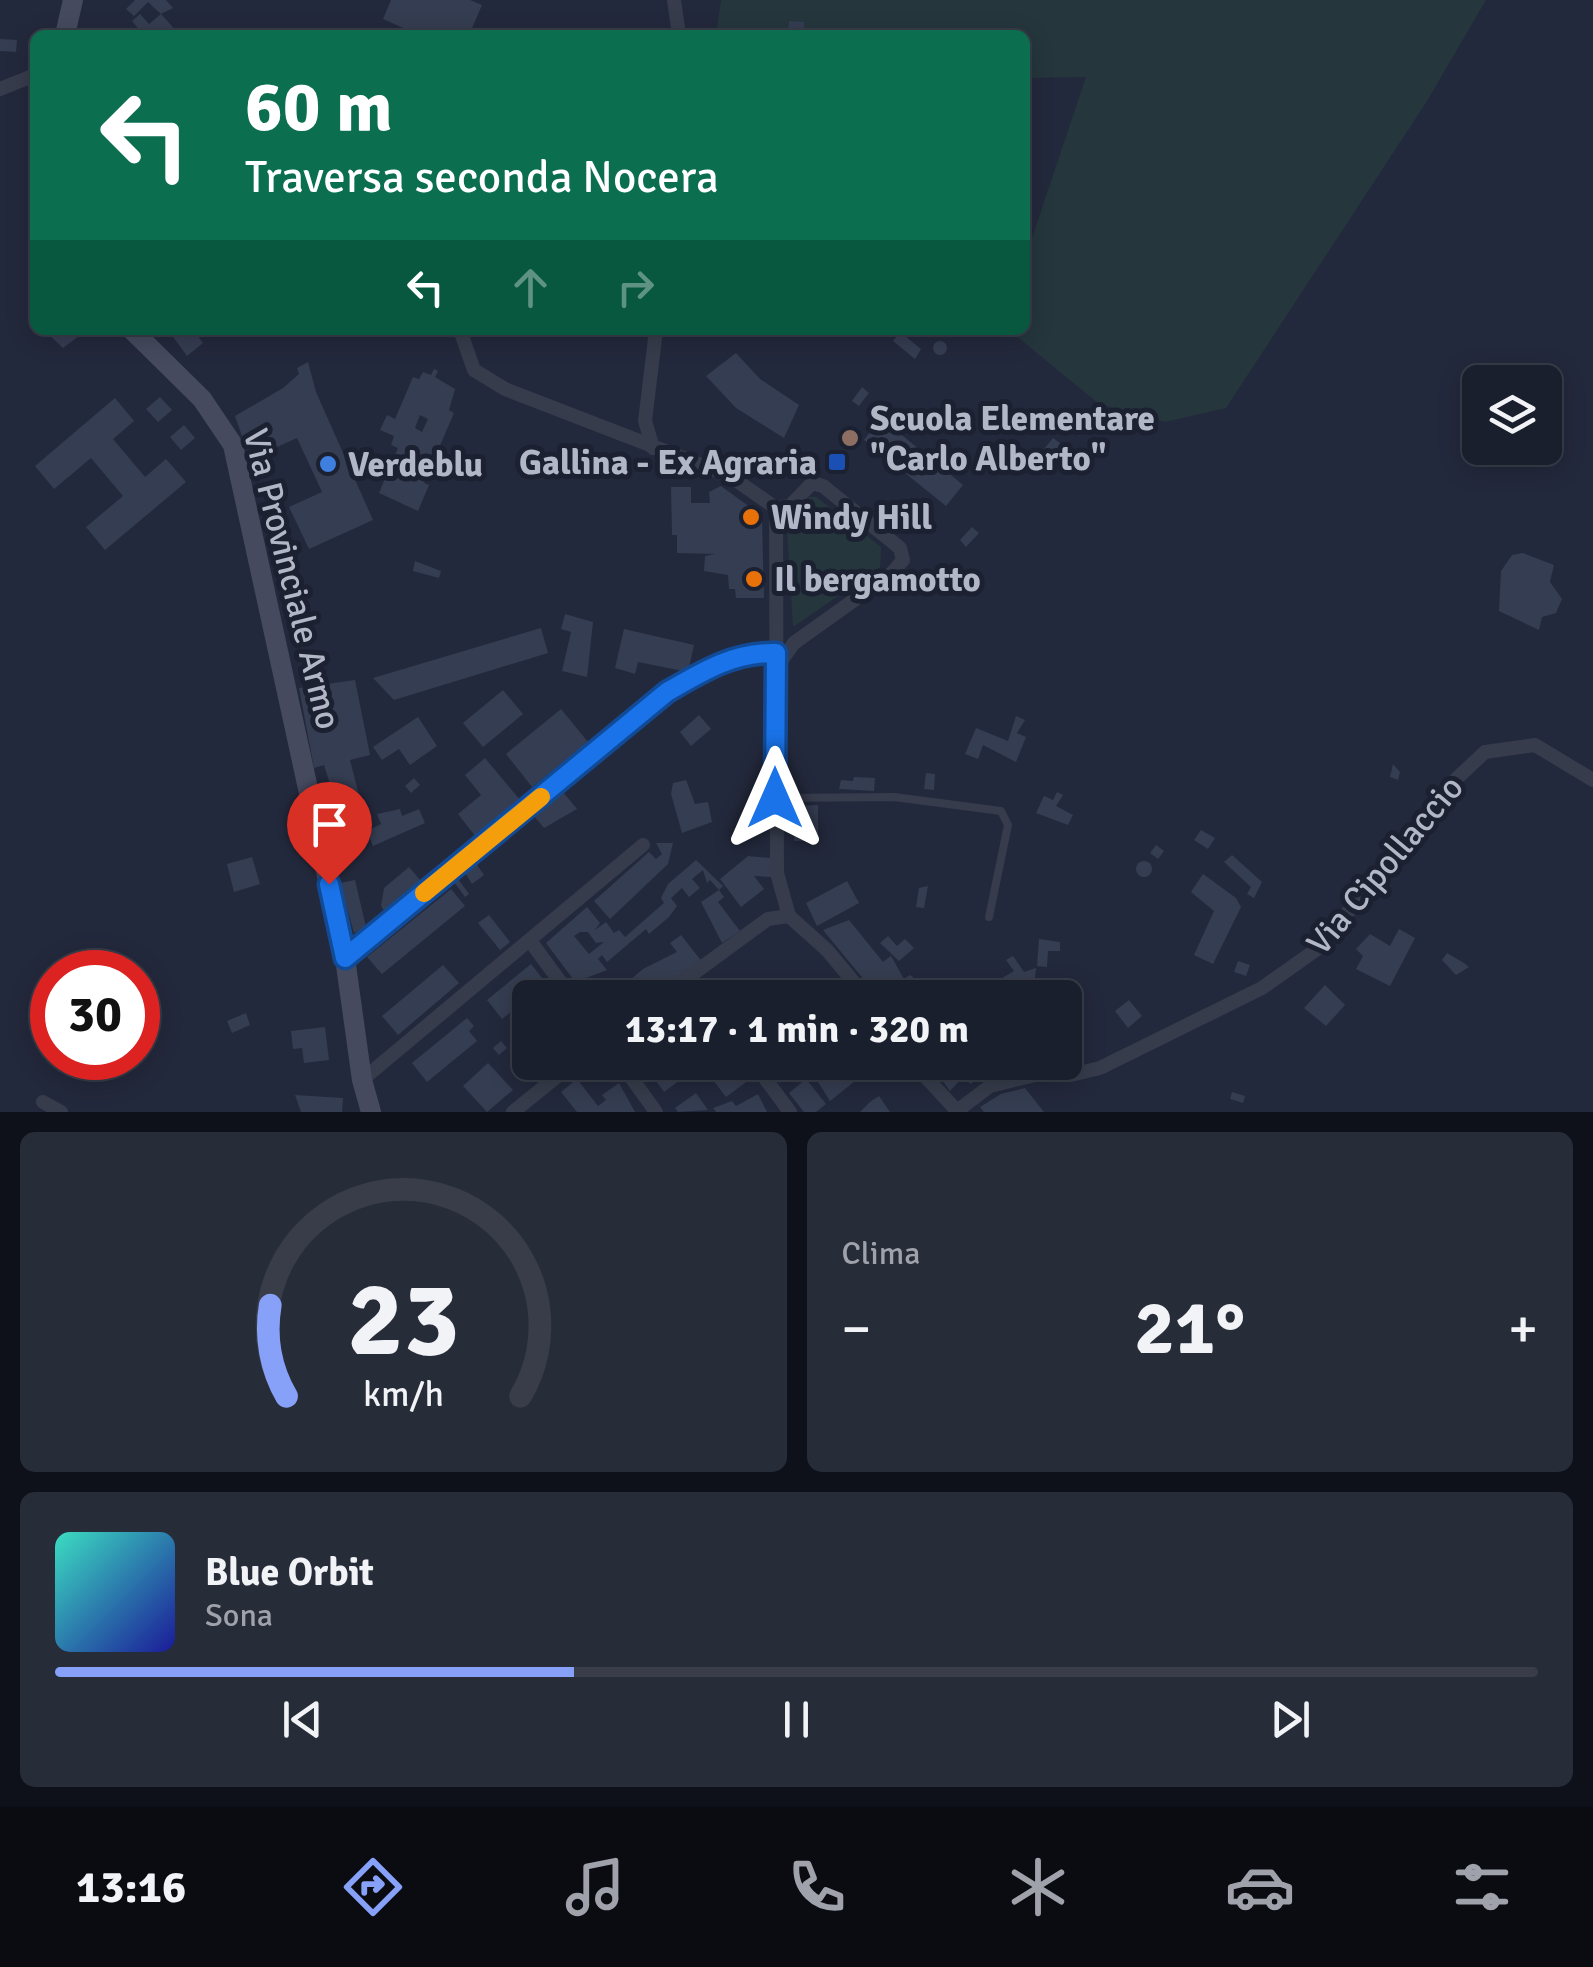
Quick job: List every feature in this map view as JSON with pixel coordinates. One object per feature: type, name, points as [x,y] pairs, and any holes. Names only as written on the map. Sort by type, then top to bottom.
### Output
[{"type":"street","points":[[66,30],[74,0]]},
{"type":"street","points":[[674,0],[678,30]]},
{"type":"street","points":[[0,89],[30,76]]},
{"type":"street","name":"Via Provinciale Armo","points":[[137,335],[202,398],[233,444],[345,958],[362,1080],[371,1112]]},
{"type":"street","points":[[345,958],[667,692],[728,659],[776,660],[892,574],[903,560],[900,548],[823,486],[812,483],[790,506],[776,508],[730,476],[505,390],[474,370],[462,335]]},
{"type":"street","points":[[653,448],[645,421],[655,335]]},
{"type":"street","points":[[776,508],[776,873],[789,916],[852,980]]},
{"type":"street","name":"Via Cipollaccio","points":[[958,1111],[990,1086],[1035,1074],[1071,1075],[1100,1068],[1262,988],[1300,964],[1320,947],[1454,781],[1485,752],[1535,745],[1593,780]]},
{"type":"street","points":[[362,1080],[643,845]]},
{"type":"street","points":[[683,980],[768,919],[789,916]]},
{"type":"street","points":[[531,942],[559,980]]},
{"type":"street","points":[[688,976],[691,980]]},
{"type":"street","points":[[513,1112],[553,1080]]},
{"type":"street","points":[[633,1080],[656,1112]]},
{"type":"street","points":[[766,1080],[790,1112]]},
{"type":"street","points":[[929,1080],[958,1111]]},
{"type":"street","points":[[43,1102],[61,1112]]},
{"type":"lane","points":[[775,798],[894,797],[1001,811],[1008,824],[989,918]]},
{"type":"shaded area","points":[[721,0],[1486,0],[1427,101],[1226,408],[1165,422],[1099,404],[1015,335],[1030,335],[1030,244],[1086,77],[1030,78],[1030,30],[717,30]]},
{"type":"shaded area","points":[[809,497],[816,497],[881,547],[880,567],[793,627],[787,531]]},
{"type":"building","points":[[135,0],[166,0],[173,8],[161,14],[148,2],[134,16],[126,9]]},
{"type":"building","points":[[391,0],[470,0],[482,5],[471,30],[408,30],[383,19]]},
{"type":"building","points":[[140,14],[149,24],[161,14],[175,30],[139,30],[132,21]]},
{"type":"building","points":[[789,21],[804,22],[804,30],[788,30]]},
{"type":"building","points":[[0,39],[17,40],[16,52],[0,51]]},
{"type":"building","points":[[49,335],[80,335],[63,348]]},
{"type":"building","points":[[172,335],[197,335],[203,343],[187,356]]},
{"type":"building","points":[[904,335],[921,349],[915,359],[893,341]]},
{"type":"building","points":[[940,341],[947,348],[940,355],[933,348]]},
{"type":"building","points":[[736,353],[760,379],[799,405],[784,438],[736,408],[706,376]]},
{"type":"building","points":[[308,362],[316,392],[373,520],[309,549],[289,507],[322,492],[297,438],[250,459],[235,416],[283,388],[299,374],[297,368]]},
{"type":"building","points":[[434,369],[438,371],[435,377],[455,389],[449,410],[454,413],[424,483],[429,485],[418,511],[379,493],[398,448],[391,445],[394,436],[380,430],[387,415],[395,419],[413,377],[419,379],[423,372],[431,375]],"holes":[[[420,415],[428,419],[422,432],[415,428]]]},
{"type":"building","points":[[862,387],[869,393],[859,406],[852,401]]},
{"type":"building","points":[[160,397],[172,410],[158,422],[146,409]]},
{"type":"building","points":[[115,398],[134,421],[113,439],[145,477],[166,459],[186,482],[105,550],[86,527],[123,496],[91,458],[54,489],[35,466]]},
{"type":"building","points":[[1078,410],[1092,422],[1080,436],[1066,423]]},
{"type":"building","points":[[881,418],[963,485],[946,506],[864,440]]},
{"type":"building","points":[[184,425],[195,438],[181,450],[170,437]]},
{"type":"building","points":[[1053,438],[1082,459],[1072,472],[1044,449]]},
{"type":"building","points":[[721,486],[754,510],[762,521],[764,598],[736,598],[735,589],[729,589],[728,575],[704,571],[705,556],[715,554],[677,553],[677,535],[672,535],[671,487],[691,487],[691,503],[710,503],[709,492]]},
{"type":"building","points":[[972,527],[979,533],[966,547],[960,540]]},
{"type":"building","points":[[1523,553],[1554,565],[1550,582],[1562,599],[1556,613],[1542,617],[1539,630],[1499,611],[1501,571],[1512,555]]},
{"type":"building","points":[[415,561],[441,571],[439,578],[413,571]]},
{"type":"building","points":[[565,614],[593,622],[587,677],[562,671],[571,632],[561,629]]},
{"type":"building","points":[[541,628],[548,653],[394,700],[373,678]]},
{"type":"building","points":[[624,629],[694,645],[688,672],[638,662],[635,674],[615,668]]},
{"type":"building","points":[[355,680],[370,755],[350,760],[359,795],[335,800],[324,765],[314,768],[299,688]]},
{"type":"building","points":[[503,690],[523,714],[483,747],[463,723]]},
{"type":"building","points":[[561,709],[588,742],[532,787],[506,754]]},
{"type":"building","points":[[699,715],[711,729],[691,746],[680,732]]},
{"type":"building","points":[[1016,716],[1025,720],[1017,733],[1026,737],[1016,762],[983,745],[978,759],[965,754],[976,728],[1008,741]]},
{"type":"building","points":[[418,717],[437,746],[410,765],[399,749],[382,760],[373,747]]},
{"type":"building","points":[[485,758],[520,800],[476,837],[458,814],[481,795],[465,775]]},
{"type":"building","points":[[1393,764],[1400,772],[1398,780],[1390,777]]},
{"type":"building","points":[[926,773],[935,774],[934,790],[924,789]]},
{"type":"building","points":[[854,777],[875,778],[874,791],[839,789],[841,780],[853,781]]},
{"type":"building","points":[[414,778],[420,785],[411,793],[405,786]]},
{"type":"building","points":[[686,780],[695,804],[708,802],[712,822],[682,833],[671,794],[673,783]]},
{"type":"building","points":[[563,792],[577,809],[544,828],[533,815]]},
{"type":"building","points":[[1057,792],[1063,795],[1056,806],[1073,815],[1068,825],[1036,813],[1044,796],[1053,800]]},
{"type":"building","points":[[818,805],[818,841],[794,841],[794,806]]},
{"type":"building","points":[[400,809],[402,816],[419,809],[425,823],[373,846],[367,831],[381,824],[377,814]]},
{"type":"building","points":[[356,817],[361,833],[331,843],[327,827]]},
{"type":"building","points":[[1201,830],[1215,838],[1208,849],[1194,840]]},
{"type":"building","points":[[656,843],[673,843],[668,864],[610,919],[594,901],[649,852],[656,859],[662,854]]},
{"type":"building","points":[[1156,845],[1164,851],[1158,859],[1150,853]]},
{"type":"building","points":[[1232,855],[1262,882],[1254,898],[1247,894],[1251,887],[1224,862]]},
{"type":"building","points":[[748,856],[771,858],[771,877],[754,876],[764,889],[741,907],[720,879]]},
{"type":"building","points":[[252,857],[260,884],[234,892],[227,864]]},
{"type":"building","points":[[696,860],[723,886],[719,890],[710,880],[707,883],[703,870],[692,879],[700,888],[689,897],[682,888],[671,898],[677,906],[669,917],[649,934],[646,929],[607,962],[602,955],[598,959],[607,970],[588,980],[574,980],[546,943],[587,907],[600,923],[595,930],[606,922],[614,933],[619,930],[625,937],[664,903],[661,898],[668,884]],"holes":[[[588,932],[596,943],[604,942],[589,954],[574,936]]]},
{"type":"building","points":[[1144,861],[1152,869],[1144,877],[1136,869]]},
{"type":"building","points":[[475,862],[484,875],[472,884],[464,871]]},
{"type":"building","points":[[409,867],[421,881],[385,912],[381,906],[384,888]]},
{"type":"building","points":[[1203,874],[1236,898],[1241,907],[1213,964],[1194,955],[1214,911],[1191,892]]},
{"type":"building","points":[[458,879],[469,894],[465,897],[454,882]]},
{"type":"building","points":[[355,880],[366,927],[354,933],[340,883]]},
{"type":"building","points":[[847,881],[859,903],[817,926],[806,903]]},
{"type":"building","points":[[928,886],[924,908],[916,907],[919,888]]},
{"type":"building","points":[[451,889],[465,906],[382,974],[367,957]]},
{"type":"building","points":[[719,890],[724,897],[718,902],[740,931],[722,943],[701,902]]},
{"type":"building","points":[[489,915],[510,942],[500,950],[478,923]]},
{"type":"building","points":[[849,920],[883,962],[891,956],[904,979],[910,975],[917,980],[864,980],[823,930]]},
{"type":"building","points":[[1399,929],[1415,938],[1390,986],[1356,969],[1363,956],[1356,949],[1370,934],[1390,946]]},
{"type":"building","points":[[681,935],[703,963],[678,980],[630,980],[677,952],[670,943]]},
{"type":"building","points":[[888,936],[897,946],[905,939],[914,948],[899,961],[880,943]]},
{"type":"building","points":[[1039,939],[1060,942],[1060,951],[1048,951],[1047,967],[1037,966]]},
{"type":"building","points":[[1447,953],[1469,967],[1456,975],[1442,960]]},
{"type":"building","points":[[1013,956],[1024,972],[1036,968],[1035,978],[999,980],[1014,971],[1006,960]]},
{"type":"building","points":[[1238,961],[1250,965],[1246,976],[1234,972]]},
{"type":"building","points":[[531,964],[544,980],[512,980],[512,1011],[502,1019],[487,1000]]},
{"type":"building","points":[[443,965],[459,983],[398,1035],[382,1016]]},
{"type":"building","points":[[1325,985],[1345,1005],[1326,1026],[1304,1008]]},
{"type":"building","points":[[1129,1000],[1142,1016],[1128,1028],[1115,1011]]},
{"type":"building","points":[[246,1013],[250,1025],[232,1033],[227,1021]]},
{"type":"building","points":[[467,1018],[474,1026],[469,1031],[477,1041],[427,1082],[412,1063]]},
{"type":"building","points":[[325,1027],[329,1060],[304,1063],[302,1048],[293,1049],[291,1031]]},
{"type":"building","points":[[501,1041],[507,1048],[499,1055],[493,1048]]},
{"type":"building","points":[[488,1063],[513,1090],[487,1112],[463,1086]]},
{"type":"building","points":[[578,1080],[598,1106],[606,1100],[602,1095],[619,1083],[635,1112],[577,1112],[561,1092]]},
{"type":"building","points":[[656,1080],[680,1080],[664,1092]]},
{"type":"building","points":[[713,1080],[749,1080],[726,1097]]},
{"type":"building","points":[[807,1080],[826,1104],[816,1112],[804,1112],[789,1093]]},
{"type":"building","points":[[817,1080],[856,1080],[830,1101]]},
{"type":"building","points":[[942,1080],[960,1080],[950,1091]]},
{"type":"building","points":[[1025,1088],[1044,1112],[984,1112],[980,1107],[1001,1094]]},
{"type":"building","points":[[1232,1092],[1245,1096],[1243,1103],[1230,1099]]},
{"type":"building","points":[[696,1093],[708,1110],[678,1112],[675,1108]]},
{"type":"building","points":[[758,1094],[767,1112],[716,1112],[713,1108],[732,1101],[736,1106]]},
{"type":"building","points":[[295,1095],[343,1098],[342,1112],[301,1112]]},
{"type":"building","points":[[879,1096],[890,1112],[860,1112],[870,1102]]},
{"type":"slow traffic","points":[[424,893],[541,797]]},
{"type":"place","name":"Scuola Elementare \"Carlo Alberto\"","points":[[850,438]]},
{"type":"place","name":"Gallina - Ex Agraria","points":[[837,462]]},
{"type":"place","name":"Verdeblu","points":[[328,464]]},
{"type":"place","name":"Windy Hill","points":[[751,517]]},
{"type":"place","name":"Il bergamotto","points":[[754,579]]},
{"type":"route","points":[[329,884],[345,958],[667,692],[728,659],[754,652],[776,653],[775,798]]}]
